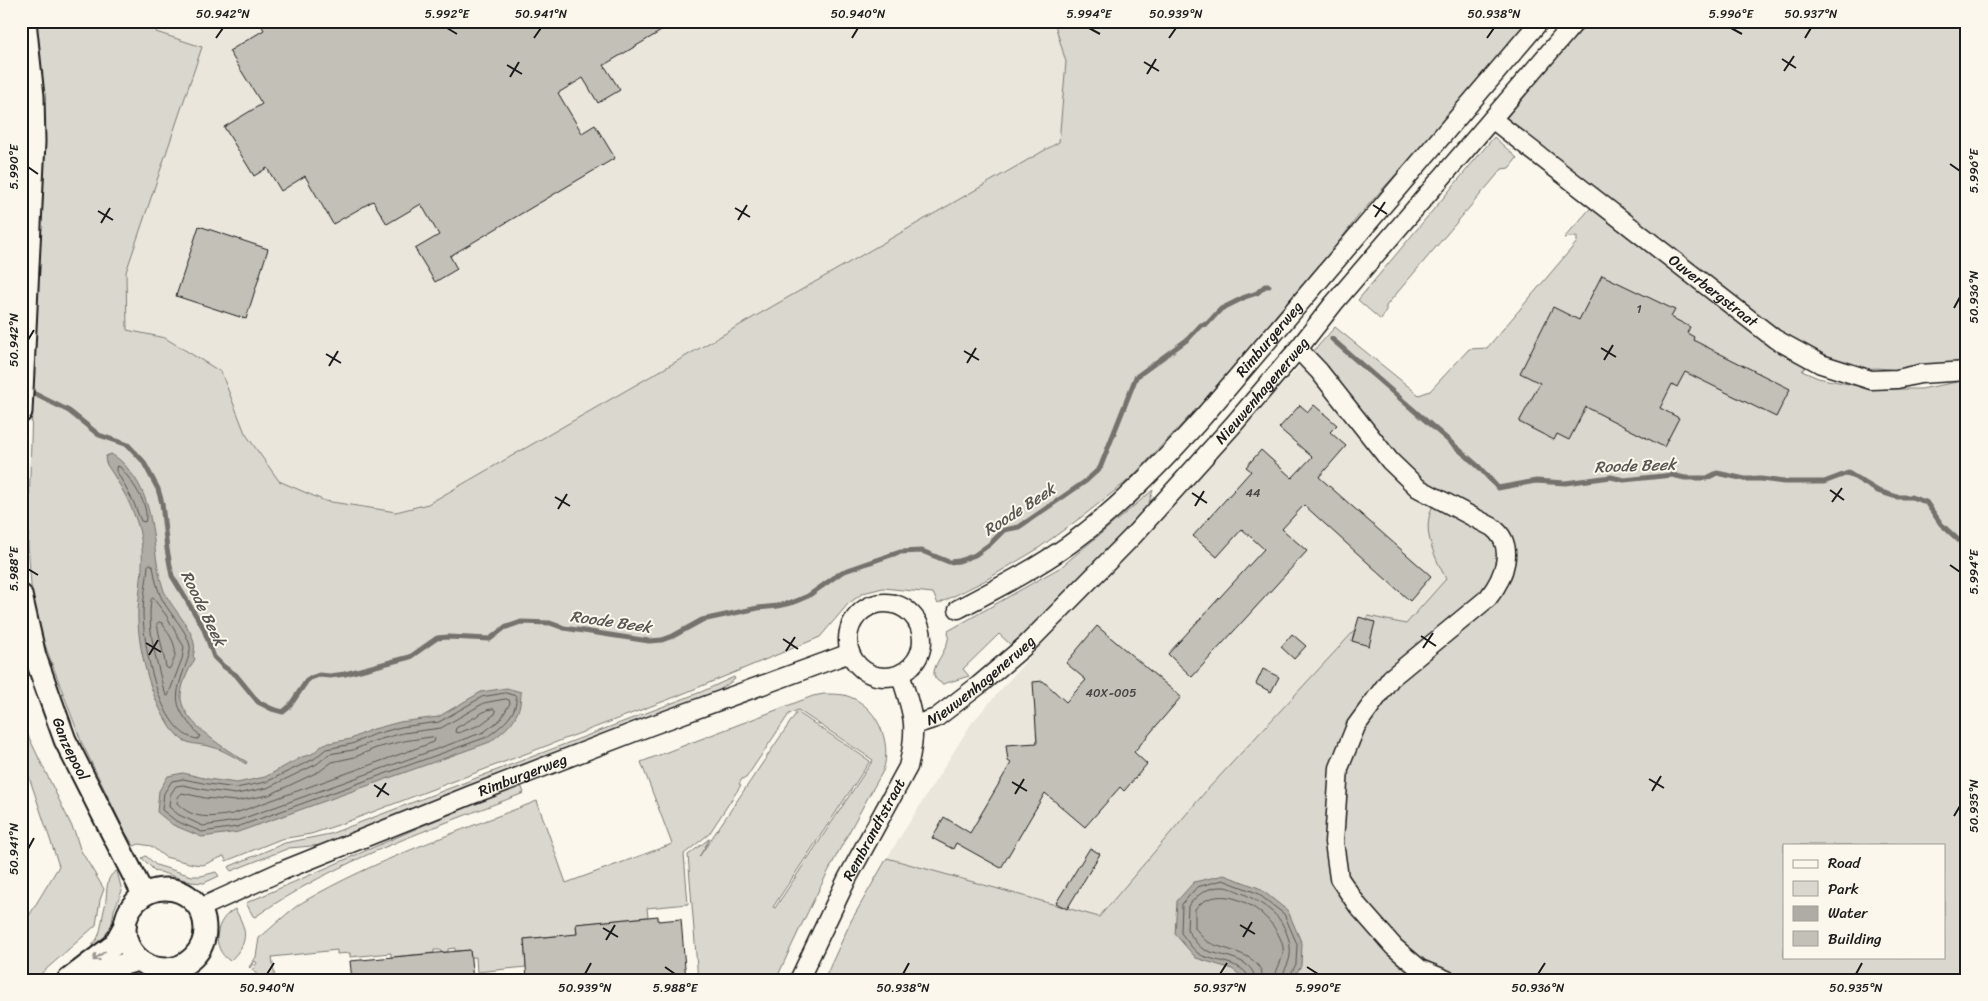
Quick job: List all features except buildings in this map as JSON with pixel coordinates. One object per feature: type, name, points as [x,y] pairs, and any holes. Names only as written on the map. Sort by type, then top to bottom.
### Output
[{"type":"main road","points":[[21,412],[34,142],[33,96],[25,21]]},
{"type":"main road","name":"Ganzepool","points":[[21,595],[35,656],[65,740],[143,894]]},
{"type":"main road","points":[[68,980],[118,940],[129,908],[143,894],[155,889],[175,889],[192,898],[200,908],[204,922],[204,936],[201,947],[190,960],[176,968],[164,969],[148,966],[139,960],[128,945],[124,927]]},
{"type":"main road","points":[[96,980],[121,965],[139,960]]},
{"type":"street","name":"Rimburgerweg","points":[[958,609],[1010,582],[1070,544],[1116,507],[1158,466],[1203,417],[1540,21]]},
{"type":"street","name":"Nieuwenhagenerweg","points":[[914,725],[936,718],[1026,645],[1132,537],[1233,425],[1334,303],[1576,21]]},
{"type":"street","name":"Ouverbergstraat","points":[[1492,120],[1767,333],[1821,364],[1871,380],[1967,371]]},
{"type":"street","points":[[1298,348],[1320,371],[1390,461],[1418,488],[1492,527],[1500,533],[1506,544],[1505,566],[1500,584],[1488,598],[1390,678],[1356,726],[1339,768],[1334,842],[1339,878],[1358,906],[1394,948],[1420,969],[1447,980]]},
{"type":"street","points":[[893,604],[901,607],[914,618],[921,635],[921,644],[914,662],[900,674],[880,677],[870,674],[862,669],[850,653],[848,644],[850,627],[860,613],[875,605],[893,604]]},
{"type":"street","name":"Rimburgerweg","points":[[200,908],[284,870],[471,795],[850,653]]},
{"type":"street","name":"Rembrandtstraat","points":[[800,980],[833,906],[908,767],[912,750],[914,725],[900,674]]},
{"type":"shaded area","points":[[160,21],[1057,21],[1066,62],[1059,142],[428,504],[396,512],[325,501],[279,481],[245,433],[221,372],[165,338],[127,330],[126,272]]},
{"type":"shaded area","points":[[1311,354],[1436,500],[1435,556],[1447,579],[1406,624],[1368,616],[1206,791],[1099,918],[887,858],[971,724],[1046,638]]},
{"type":"green space","points":[[35,21],[160,21],[156,32],[202,47],[126,272],[127,330],[165,338],[221,372],[245,433],[279,481],[325,501],[396,512],[428,504],[1059,142],[1066,62],[1054,21],[1528,21],[1447,118],[1360,214],[1334,248],[1202,403],[1131,478],[1036,550],[984,581],[938,604],[933,593],[883,588],[863,593],[848,604],[820,637],[675,697],[341,824],[311,834],[281,839],[226,861],[224,856],[203,865],[165,857],[151,846],[139,844],[134,846],[125,832],[81,741],[33,613],[28,544],[32,406],[43,175]]},
{"type":"green space","points":[[1590,21],[1967,21],[1967,367],[1919,372],[1877,368],[1850,370],[1812,359],[1802,371],[1818,378],[1873,389],[1921,389],[1967,380],[1967,980],[824,980],[851,921],[887,858],[1099,917],[1206,791],[1368,616],[1406,624],[1446,579],[1433,550],[1428,530],[1431,510],[1436,500],[1414,482],[1311,354],[1335,327],[1419,395],[1430,391],[1469,349],[1487,348],[1577,242],[1577,236],[1564,238],[1603,194],[1503,120],[1523,94]]},
{"type":"green space","points":[[1494,137],[1517,158],[1509,168],[1502,169],[1386,306],[1386,311],[1381,320],[1358,300]]},
{"type":"green space","points":[[1153,490],[1148,506],[1134,524],[1052,607],[1011,645],[999,634],[963,669],[969,676],[943,684],[936,679],[934,674],[935,668],[946,647],[948,631],[1061,567]]},
{"type":"green space","points":[[734,677],[735,679],[718,691],[323,845],[289,848],[231,871],[228,867],[285,843],[330,834],[701,692]]},
{"type":"green space","points":[[824,694],[844,695],[855,699],[865,706],[879,725],[886,748],[886,759],[883,771],[827,874],[776,980],[698,980],[688,855],[710,838],[699,857],[797,712],[870,761],[773,907],[775,908],[873,760],[798,710],[789,714],[746,778],[742,779],[739,784],[741,785],[709,834],[684,854],[688,904],[647,908],[648,917],[576,924],[580,970],[564,935],[524,939],[526,967],[477,972],[476,957],[471,957],[470,950],[455,951],[455,948],[448,949],[448,952],[434,950],[434,953],[391,957],[391,953],[350,957],[350,953],[337,954],[337,950],[272,957],[275,980],[263,980],[252,970],[257,963],[255,961],[249,967],[256,957],[259,938],[303,902],[388,859],[537,801],[566,883],[672,844],[641,762],[813,696]]},
{"type":"green space","points":[[21,721],[75,833],[80,849],[104,889],[100,900],[96,925],[34,980],[21,980],[21,929],[59,866],[21,753]]},
{"type":"green space","points":[[521,785],[524,793],[420,833],[352,862],[318,878],[255,917],[246,903],[429,823]]},
{"type":"green space","points":[[146,856],[156,865],[192,876],[216,872],[219,876],[204,883],[191,882],[154,870],[142,858]]},
{"type":"green space","points":[[117,871],[122,891],[114,910],[110,936],[91,951],[100,930],[108,881],[113,873]]},
{"type":"green space","points":[[235,909],[242,924],[244,936],[241,948],[230,961],[220,949],[218,934],[219,926],[223,920]]},
{"type":"water","points":[[111,454],[120,460],[138,482],[149,511],[163,588],[193,639],[195,648],[193,656],[195,659],[185,679],[181,694],[184,708],[198,727],[219,744],[247,762],[246,764],[221,750],[189,743],[181,739],[168,724],[153,693],[143,657],[138,623],[142,569],[141,539],[130,504],[107,465],[106,456]]},
{"type":"water","points":[[507,688],[521,692],[519,709],[513,721],[490,742],[238,832],[202,837],[173,825],[157,812],[159,791],[168,776],[183,773],[237,783],[265,777],[302,757],[312,754],[324,744],[351,739],[370,730],[400,722],[438,717],[481,692]]},
{"type":"water","points":[[1224,875],[1259,888],[1288,911],[1302,944],[1301,966],[1292,980],[1247,980],[1232,969],[1196,958],[1175,934],[1177,901],[1194,882]]},
{"type":"waterway","name":"Roode Beek","points":[[27,390],[69,411],[99,435],[128,445],[143,461],[158,489],[162,503],[172,576],[203,627],[214,657],[236,675],[258,702],[283,712],[289,707],[308,679],[319,675],[345,674],[410,657],[437,638],[490,639],[504,628],[521,622],[550,623],[564,628],[649,641],[662,640],[702,620],[794,602],[808,596],[842,572],[900,552],[922,551],[949,562],[959,561],[975,555],[1004,530],[1019,527],[1086,481],[1100,468],[1136,377],[1188,339],[1201,325],[1207,324],[1221,309],[1257,293],[1265,286],[1269,286]]},
{"type":"waterway","name":"Roode Beek","points":[[1332,339],[1479,467],[1498,488],[1536,481],[1565,483],[1611,477],[1624,480],[1672,475],[1685,478],[1707,478],[1717,473],[1745,479],[1784,482],[1824,482],[1848,473],[1878,491],[1897,497],[1911,497],[1926,502],[1941,524],[1967,548]]}]
